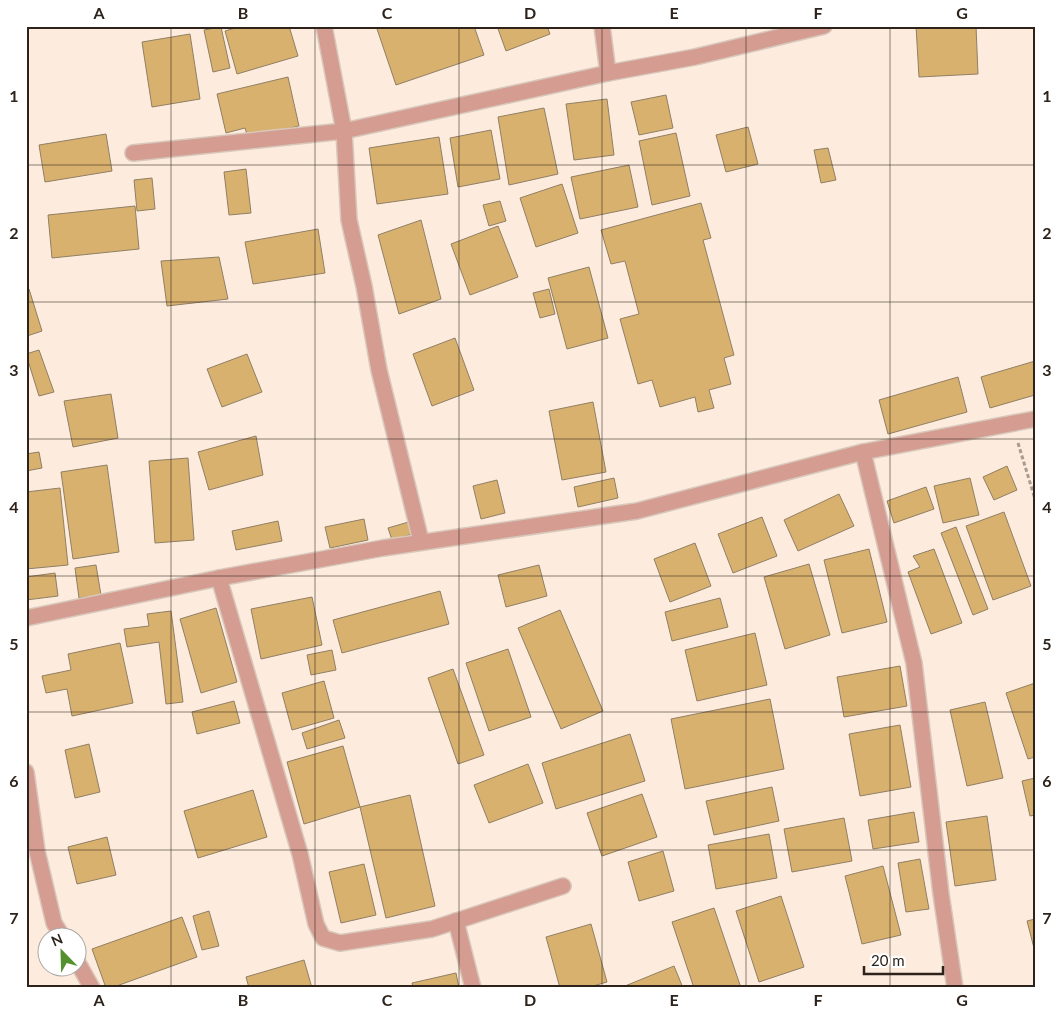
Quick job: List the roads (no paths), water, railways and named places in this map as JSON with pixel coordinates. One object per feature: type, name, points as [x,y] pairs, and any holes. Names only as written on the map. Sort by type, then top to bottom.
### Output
[{"type":"street","points":[[324,26],[344,131],[349,220],[364,286],[379,370],[421,541]]},
{"type":"street","points":[[602,26],[608,73]]},
{"type":"street","points":[[133,153],[344,131],[608,73],[695,57],[824,26]]},
{"type":"street","points":[[26,618],[219,578],[421,541],[637,511],[864,452],[1035,419]]},
{"type":"street","points":[[864,452],[914,663],[941,894],[955,988]]},
{"type":"street","points":[[219,578],[300,854],[316,924],[324,938],[340,943],[432,928],[562,886]]},
{"type":"street","points":[[26,772],[37,852],[56,926]]},
{"type":"street","points":[[456,921],[473,988]]},
{"type":"street","points":[[85,976],[92,988]]}]
